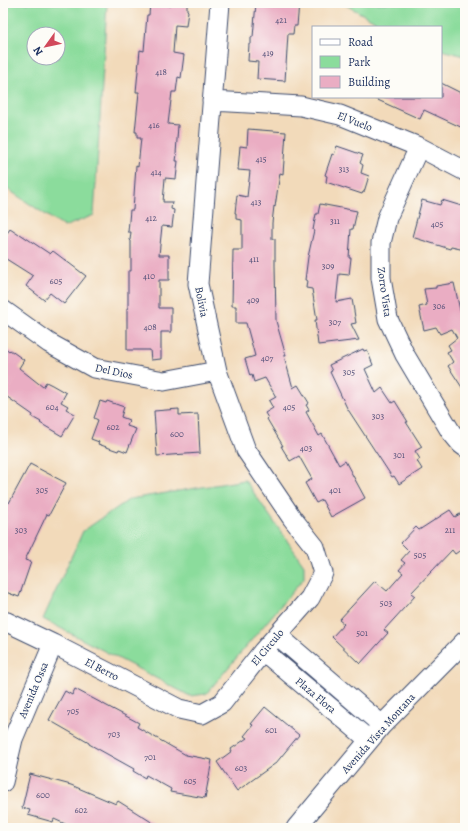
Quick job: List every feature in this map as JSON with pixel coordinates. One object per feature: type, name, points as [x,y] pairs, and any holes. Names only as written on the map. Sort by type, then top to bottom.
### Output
[{"type":"street","name":"Bolivia","points":[[220,3],[198,284],[217,371],[246,450],[292,518],[315,547],[323,573]]},
{"type":"street","name":"El Vuelo","points":[[212,101],[301,106],[340,115],[419,147],[465,171]]},
{"type":"street","name":"Zorro Vista","points":[[419,147],[387,218],[381,244],[381,278],[388,319],[405,354],[451,432],[465,447]]},
{"type":"street","name":"Del Dios","points":[[3,310],[49,343],[94,368],[164,381],[217,371]]},
{"type":"street","name":"El Circulo","points":[[202,714],[222,703],[263,650],[310,598],[323,573]]},
{"type":"street","name":"El Berro","points":[[3,621],[53,644],[179,709],[202,714]]},
{"type":"street","name":"Plaza Flora","points":[[277,635],[382,725]]},
{"type":"street","name":"Avenida Vista Montana","points":[[296,828],[382,725],[465,641]]},
{"type":"street","name":"Avenida Ossa","points":[[3,782],[13,739],[53,644]]},
{"type":"street","name":"Plaza Flora","points":[[263,650],[369,740]]},
{"type":"green space","points":[[3,3],[107,3],[94,215],[64,227],[3,186]]},
{"type":"green space","points":[[342,3],[465,3],[465,56],[442,50],[442,26],[384,26]]},
{"type":"green space","points":[[245,480],[304,565],[304,578],[206,694],[190,696],[43,619],[83,531],[130,499]]},
{"type":"building","points":[[150,3],[170,6],[170,3],[187,3],[188,11],[186,26],[175,25],[173,53],[184,55],[181,78],[178,77],[176,92],[172,92],[168,124],[178,125],[176,161],[178,161],[176,179],[165,178],[163,202],[172,202],[171,209],[174,210],[172,227],[162,226],[159,255],[169,255],[169,280],[159,280],[159,308],[171,308],[171,332],[161,332],[161,359],[151,360],[150,350],[127,350],[128,271],[131,271],[131,232],[128,232],[130,210],[133,210],[136,166],[138,167],[141,138],[137,138],[137,132],[135,132],[139,92],[136,92],[140,50],[144,51],[147,15],[149,15]]},
{"type":"building","points":[[256,3],[299,4],[297,26],[294,26],[293,34],[288,34],[285,81],[257,79],[258,62],[248,61],[249,44],[251,44],[251,37],[253,37]]},
{"type":"building","points":[[442,84],[465,95],[465,129],[424,110],[420,119],[373,98],[442,98]]},
{"type":"building","points":[[248,129],[286,132],[283,174],[280,173],[275,207],[274,206],[272,239],[275,239],[276,321],[293,388],[298,385],[309,403],[306,405],[309,410],[306,412],[319,436],[322,434],[339,465],[345,461],[365,498],[331,517],[322,500],[316,503],[305,483],[312,479],[299,456],[290,461],[267,419],[268,418],[265,413],[273,408],[269,401],[276,397],[265,378],[254,382],[252,375],[250,376],[245,359],[255,356],[246,323],[236,323],[236,306],[232,306],[233,250],[242,250],[242,220],[236,219],[235,213],[237,195],[247,197],[250,171],[238,170],[240,146],[247,147]]},
{"type":"building","points":[[337,146],[363,155],[360,163],[363,165],[361,173],[369,176],[362,194],[326,182],[327,176],[325,175],[332,154],[334,155]]},
{"type":"building","points":[[422,200],[440,205],[442,200],[465,207],[465,250],[451,247],[450,249],[412,237]]},
{"type":"building","points":[[320,204],[357,211],[353,229],[351,229],[349,258],[351,258],[349,275],[339,274],[336,302],[352,299],[356,323],[351,324],[359,340],[318,345],[315,320],[317,320],[312,289],[306,288],[307,280],[305,280],[316,214],[318,214]]},
{"type":"building","points":[[10,229],[50,254],[53,251],[86,276],[64,304],[50,293],[44,300],[26,286],[33,276],[3,257],[3,239]]},
{"type":"building","points":[[454,283],[465,333],[465,392],[448,366],[453,362],[447,352],[451,350],[448,345],[457,338],[452,329],[440,334],[436,327],[424,330],[419,307],[427,305],[424,289],[436,288],[436,286]]},
{"type":"building","points":[[3,346],[24,360],[19,368],[43,387],[46,382],[66,393],[61,402],[68,406],[66,409],[75,414],[62,436],[40,423],[41,422],[32,417],[33,415],[3,394]]},
{"type":"building","points":[[363,349],[364,351],[367,350],[373,365],[365,369],[376,393],[382,388],[392,403],[395,401],[422,447],[415,451],[420,459],[417,461],[422,469],[399,484],[394,476],[392,477],[347,408],[330,372],[332,371],[329,365]]},
{"type":"building","points":[[100,401],[106,403],[107,401],[124,407],[121,417],[129,420],[127,426],[136,429],[127,452],[119,449],[118,451],[98,444],[99,442],[91,439],[98,420],[94,418]]},
{"type":"building","points":[[179,409],[179,415],[198,414],[200,453],[157,456],[154,411]]},
{"type":"building","points":[[30,464],[66,483],[49,515],[47,514],[25,560],[31,562],[19,597],[3,591],[3,510],[7,502],[9,503]]},
{"type":"building","points":[[450,510],[455,517],[465,511],[465,547],[455,554],[452,550],[411,593],[415,596],[384,630],[388,633],[360,664],[332,637],[344,624],[339,620],[375,581],[387,591],[403,573],[399,570],[405,563],[401,560],[409,551],[401,543],[416,527],[419,530]]},
{"type":"building","points":[[75,689],[139,723],[137,727],[186,755],[212,760],[205,798],[170,792],[171,789],[146,775],[145,778],[133,771],[134,769],[49,720],[65,691],[72,695]]},
{"type":"building","points":[[265,707],[299,735],[276,763],[237,791],[217,762],[232,751],[231,749],[247,738],[244,736],[253,725],[251,724]]},
{"type":"building","points":[[30,774],[71,785],[116,804],[118,801],[161,828],[74,828],[54,819],[53,822],[28,815],[30,810],[22,808]]}]
